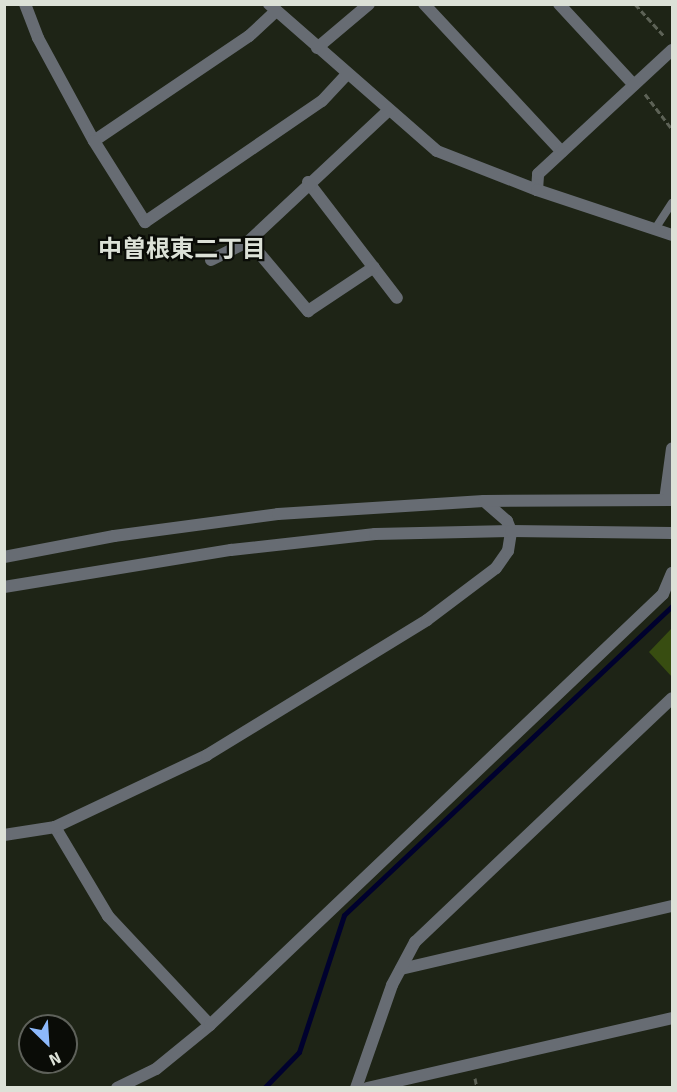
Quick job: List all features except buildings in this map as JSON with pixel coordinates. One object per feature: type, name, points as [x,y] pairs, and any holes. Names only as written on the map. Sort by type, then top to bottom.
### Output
[{"type":"street","points":[[25,4],[38,38],[94,141],[145,222],[322,101],[346,75]]},
{"type":"street","points":[[317,48],[369,4]]},
{"type":"street","points":[[424,4],[562,152]]},
{"type":"street","points":[[559,4],[634,85]]},
{"type":"street","points":[[94,141],[249,36],[272,8],[346,75],[436,151],[537,190],[672,235]]},
{"type":"street","points":[[537,190],[538,174],[634,85],[671,46]]},
{"type":"street","points":[[211,260],[249,241],[308,182],[388,111]]},
{"type":"street","points":[[308,182],[398,298]]},
{"type":"street","points":[[249,241],[309,311],[374,267]]},
{"type":"street","points":[[4,557],[114,536],[279,514],[484,501],[669,500],[672,448]]},
{"type":"street","points":[[4,835],[55,827],[217,750],[427,621],[496,568],[508,551],[512,531],[502,515],[484,501]]},
{"type":"street","points":[[4,587],[231,550],[375,534],[512,531],[672,533]]},
{"type":"street","points":[[117,1088],[156,1069],[210,1025],[663,594],[672,576]]},
{"type":"street","points":[[356,1088],[401,969],[415,942],[672,698]]},
{"type":"street","points":[[55,827],[108,916],[210,1025]]},
{"type":"street","points":[[401,969],[672,906]]},
{"type":"street","points":[[367,1088],[672,1018]]},
{"type":"lane","points":[[656,229],[672,203]]},
{"type":"path","points":[[635,4],[671,46]]},
{"type":"path","points":[[652,88],[645,94],[672,129]]},
{"type":"green space","points":[[672,628],[672,677],[649,652]]},
{"type":"waterway","points":[[264,1088],[299,1052],[344,915],[672,606]]},
{"type":"district","name":"中曽根東二丁目","points":[[182,250]]}]
